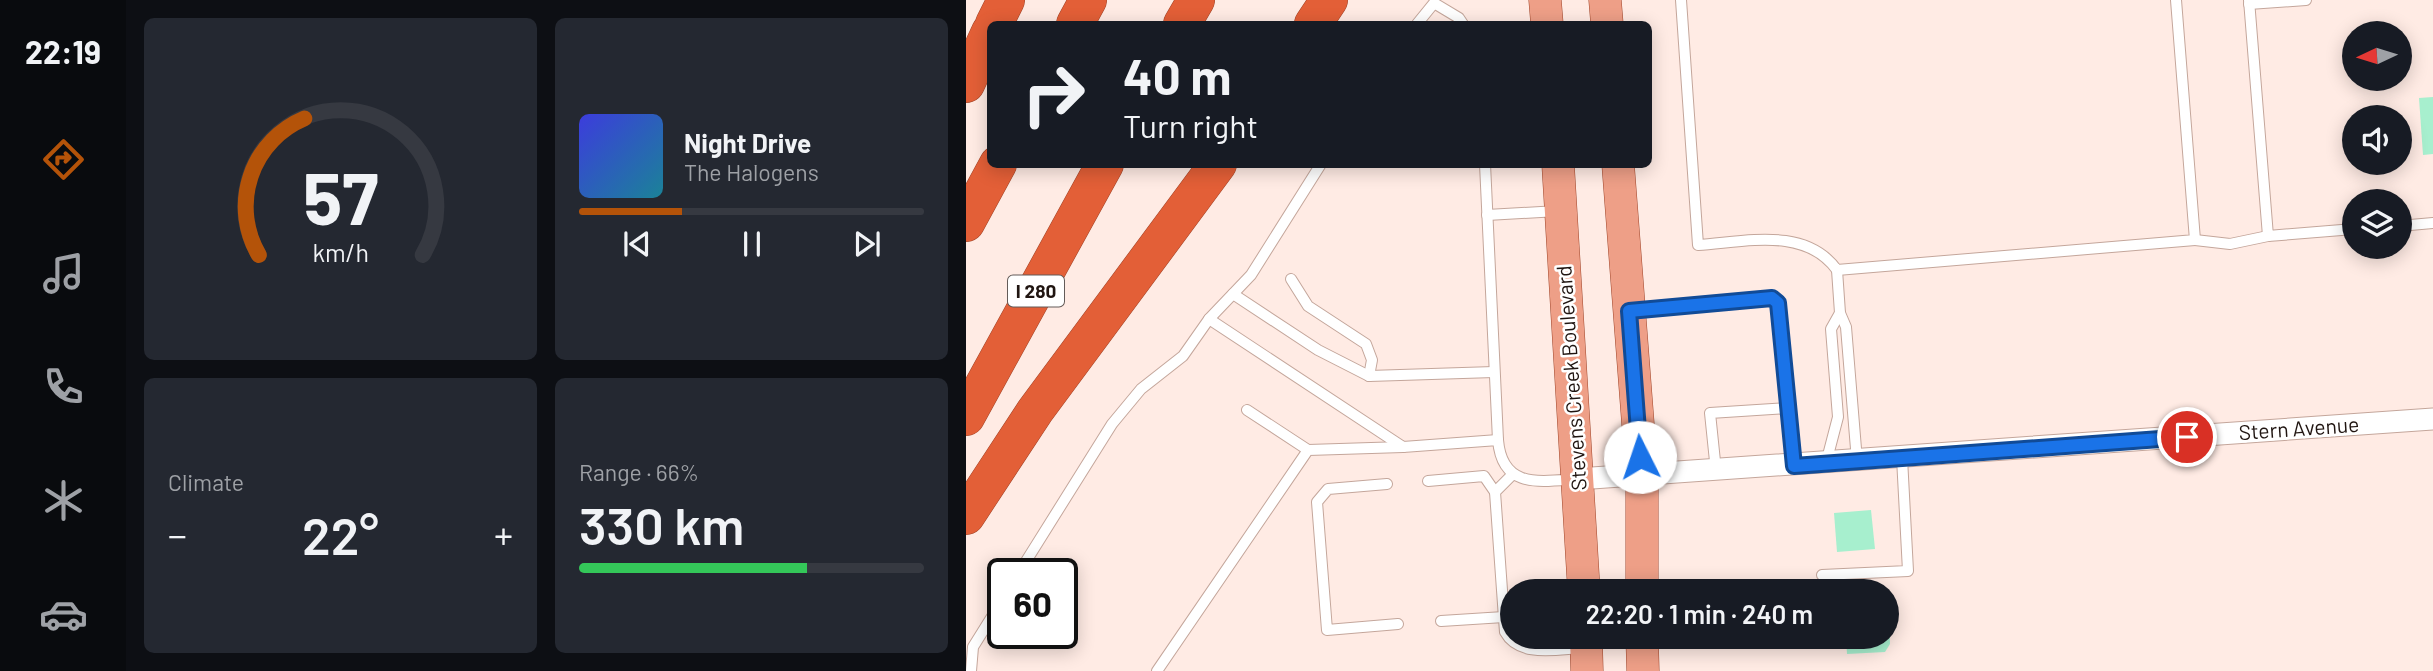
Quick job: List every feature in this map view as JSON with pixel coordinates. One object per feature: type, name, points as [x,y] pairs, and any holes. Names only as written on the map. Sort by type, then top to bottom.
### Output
[{"type":"highway","points":[[996,21],[1006,0]]},
{"type":"highway","points":[[1077,21],[1088,0]]},
{"type":"highway","points":[[1184,21],[1196,0]]},
{"type":"highway","points":[[1315,21],[1329,0]]},
{"type":"highway","points":[[966,84],[987,38]]},
{"type":"highway","points":[[966,223],[996,168]]},
{"type":"highway","name":"I 280","points":[[966,416],[1103,168]]},
{"type":"highway","points":[[966,516],[1035,411],[1215,168]]},
{"type":"main road","points":[[1545,0],[1547,21]]},
{"type":"main road","points":[[1605,0],[1607,21]]},
{"type":"main road","name":"Stevens Creek Boulevard","points":[[1558,168],[1583,579]]},
{"type":"main road","points":[[1618,168],[1642,476],[1642,579]]},
{"type":"main road","points":[[1642,649],[1643,671]]},
{"type":"street","name":"Stern Avenue","points":[[1578,479],[1794,466],[2433,419]]},
{"type":"lane","points":[[1681,0],[1698,245],[1784,240],[1800,242],[1827,257],[1837,270],[1840,313],[1846,327],[1857,461]]},
{"type":"lane","points":[[2176,0],[2194,240]]},
{"type":"lane","points":[[2268,236],[2249,2],[2306,0]]},
{"type":"lane","points":[[1420,21],[1434,3],[1461,21]]},
{"type":"lane","points":[[1028,558],[1112,424],[1141,389],[1182,356],[1209,319],[1251,275],[1318,168]]},
{"type":"lane","points":[[1485,168],[1499,454],[1512,475],[1544,481],[1578,479]]},
{"type":"lane","points":[[1487,215],[1561,211]]},
{"type":"lane","points":[[2412,225],[2433,223]]},
{"type":"lane","points":[[1837,270],[2194,240],[2230,244],[2268,236],[2342,230]]},
{"type":"lane","points":[[1291,279],[1308,306],[1366,344],[1372,360],[1369,376]]},
{"type":"lane","points":[[1233,294],[1318,349],[1369,376],[1494,372]]},
{"type":"lane","points":[[1629,311],[1772,298],[1778,303],[1794,466]]},
{"type":"lane","points":[[1826,463],[1838,417],[1831,328],[1840,313]]},
{"type":"lane","points":[[1209,319],[1404,447]]},
{"type":"lane","points":[[1716,471],[1710,413],[1788,408]]},
{"type":"lane","points":[[1247,410],[1308,450],[1499,440]]},
{"type":"lane","points":[[1157,671],[1308,450]]},
{"type":"lane","points":[[1822,575],[1908,572],[1902,458]]},
{"type":"lane","points":[[1495,492],[1512,475]]},
{"type":"lane","points":[[1429,481],[1484,476],[1495,492],[1501,579]]},
{"type":"lane","points":[[1387,484],[1328,489],[1317,502],[1327,630],[1398,624]]},
{"type":"lane","points":[[1441,621],[1500,617]]},
{"type":"lane","points":[[971,671],[973,647],[987,625]]},
{"type":"lane","points":[[1524,649],[1586,652]]},
{"type":"green space","points":[[2433,97],[2433,154],[2423,155],[2419,98]]},
{"type":"green space","points":[[1871,510],[1875,549],[1837,552],[1834,513]]},
{"type":"green space","points":[[1847,649],[1887,649],[1885,652],[1847,654]]},
{"type":"route","points":[[1640,457],[1629,311],[1772,298],[1778,303],[1794,466],[2187,437]]}]
